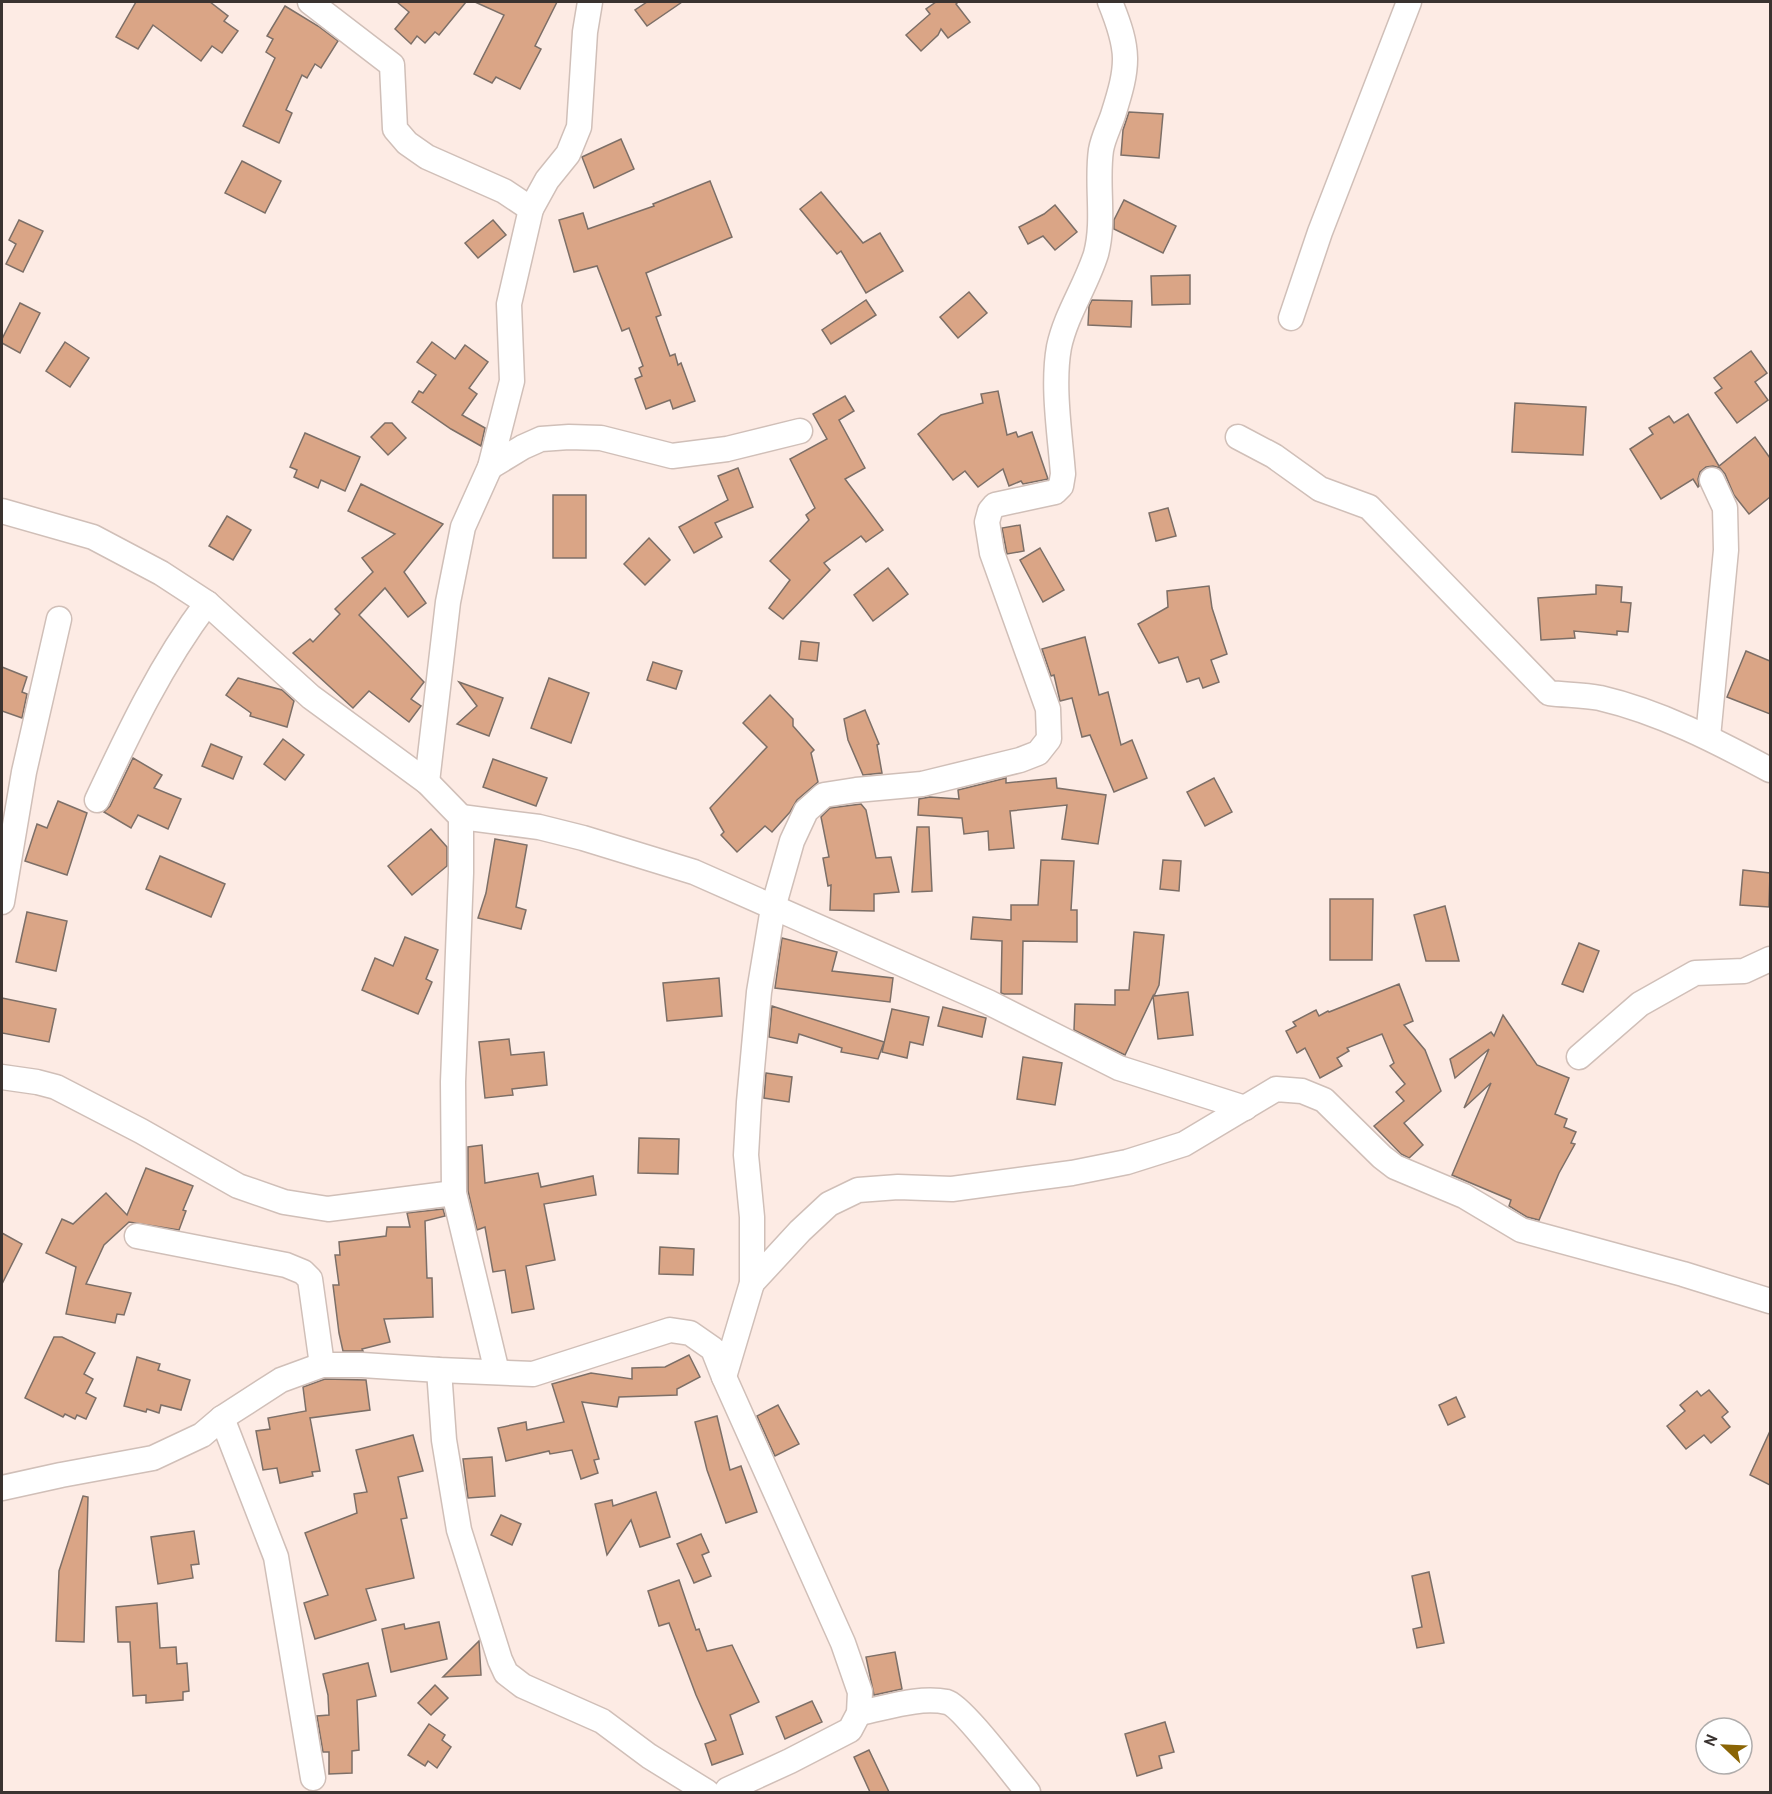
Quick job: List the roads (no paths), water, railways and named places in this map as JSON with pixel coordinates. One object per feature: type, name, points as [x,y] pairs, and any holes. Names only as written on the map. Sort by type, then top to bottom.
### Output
[{"type":"street","points":[[310,2],[392,65],[395,129],[407,143],[427,157],[504,191],[531,209]]},
{"type":"street","points":[[427,782],[448,602],[463,526],[490,467],[512,381],[510,304],[531,209],[547,180],[568,154],[579,127],[585,32],[590,2]]},
{"type":"street","points":[[724,1377],[752,1283],[752,1217],[746,1155],[759,992],[773,908],[792,841],[806,810],[824,795],[922,784],[1010,762],[1038,753],[1049,739],[1048,709],[992,553],[987,522],[990,511],[995,505],[1055,492],[1061,486],[1063,474],[1057,378],[1059,347],[1067,318],[1086,280],[1096,253],[1100,225],[1101,148],[1124,80],[1126,57],[1122,32],[1110,2]]},
{"type":"street","points":[[1291,318],[1320,232],[1409,2]]},
{"type":"street","points":[[490,467],[541,439],[601,438],[672,456],[727,449],[800,431]]},
{"type":"street","points":[[1238,437],[1274,456],[1320,489],[1369,507],[1549,693],[1596,698],[1630,706],[1708,737],[1770,770]]},
{"type":"street","points":[[1708,737],[1726,550],[1725,508],[1712,480]]},
{"type":"street","points":[[2,511],[93,537],[161,573],[207,603],[310,697],[427,782],[461,817],[539,828],[594,841],[694,872],[988,1002],[1119,1068],[1245,1108]]},
{"type":"street","points":[[97,800],[163,668],[207,603]]},
{"type":"street","points":[[2,902],[24,772],[59,620]]},
{"type":"street","points":[[461,817],[453,1082],[454,1193],[497,1372]]},
{"type":"street","points":[[1579,1058],[1640,1004],[1695,973],[1744,972],[1770,959]]},
{"type":"street","points":[[2,1077],[56,1087],[141,1131],[238,1186],[284,1202],[328,1209],[454,1193]]},
{"type":"street","points":[[752,1283],[800,1231],[829,1204],[858,1190],[898,1187],[952,1189],[1072,1173],[1127,1162],[1184,1144],[1276,1089],[1302,1091],[1324,1100],[1395,1167],[1464,1196],[1521,1230],[1683,1274],[1770,1301]]},
{"type":"street","points":[[137,1236],[286,1265],[303,1272],[310,1279],[322,1365]]},
{"type":"street","points":[[2,1488],[153,1458],[202,1435],[222,1418],[281,1380],[322,1365],[533,1374],[670,1330],[690,1333],[713,1350],[843,1643],[860,1692],[859,1713],[850,1730],[726,1792]]},
{"type":"street","points":[[439,1370],[444,1440],[459,1530],[500,1660],[506,1672],[523,1686],[602,1721],[649,1756],[707,1792]]},
{"type":"street","points":[[222,1418],[276,1557],[313,1778]]},
{"type":"street","points":[[859,1713],[927,1700],[950,1703],[970,1723],[1028,1792]]}]
